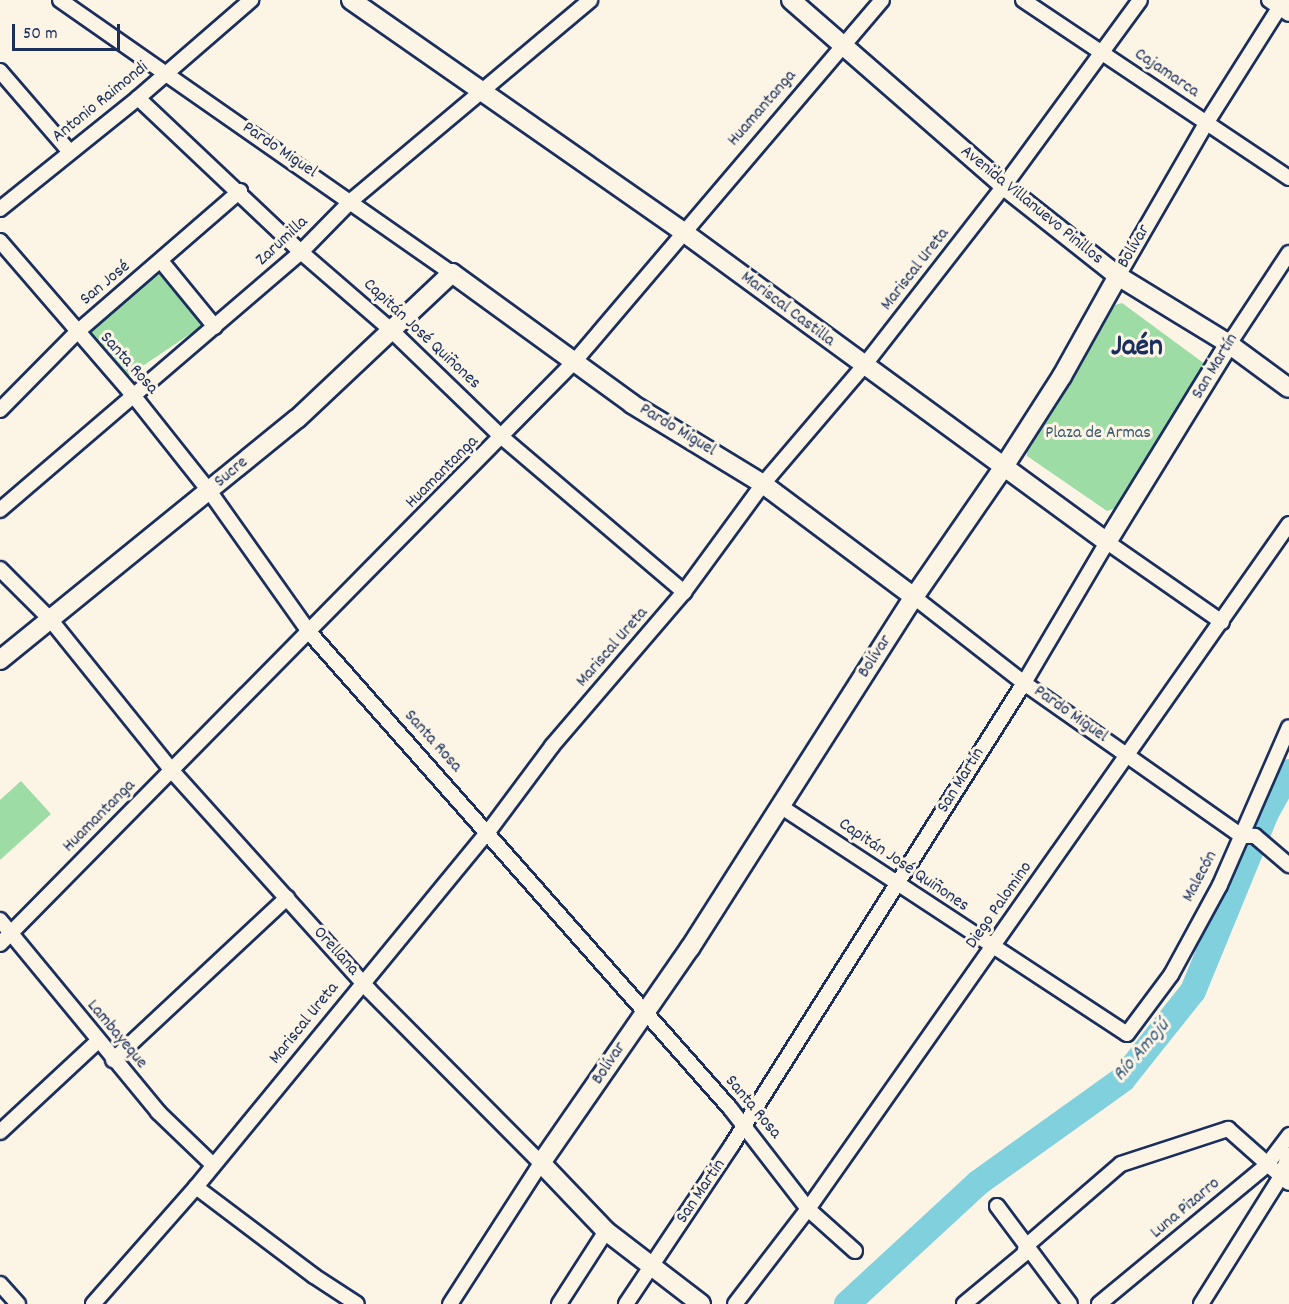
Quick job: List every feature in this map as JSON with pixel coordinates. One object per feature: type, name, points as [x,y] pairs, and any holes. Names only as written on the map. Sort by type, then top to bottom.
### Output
[{"type":"street","name":"Pardo Miguel","points":[[60,0],[165,75],[352,200],[632,404],[763,484],[1024,683],[1288,864]]},
{"type":"street","name":"Antonio Raimondi","points":[[0,209],[138,98],[251,0]]},
{"type":"street","name":"Mariscal Castilla","points":[[351,0],[682,231],[863,367],[1222,622]]},
{"type":"street","name":"Zarumilla","points":[[0,510],[301,252],[352,200],[590,0]]},
{"type":"street","name":"Avenida Villanuevo Pinillos","points":[[791,0],[1004,186],[1118,276],[1229,344],[1289,388]]},
{"type":"street","name":"Huamantanga","points":[[0,944],[503,438],[574,362],[682,231],[882,0]]},
{"type":"street","name":"Cajamarca","points":[[1023,0],[1289,178]]},
{"type":"street","name":"Mariscal Ureta","points":[[93,1304],[196,1187],[362,982],[488,832],[552,746],[684,592],[763,484],[863,367],[1004,186],[1140,0]]},
{"type":"street","name":"Bolívar","points":[[450,1304],[541,1163],[780,806],[914,597],[1003,468],[1062,376],[1207,123],[1280,5]]},
{"type":"street","points":[[0,71],[70,152]]},
{"type":"street","name":"Capitán José Quiñones","points":[[138,98],[240,191],[301,252],[391,330],[503,438],[684,592]]},
{"type":"street","name":"San José","points":[[0,410],[76,333],[240,191]]},
{"type":"street","name":"Santa Rosa","points":[[0,241],[76,333],[133,395],[210,492],[309,632],[488,832],[745,1126],[808,1209],[855,1251]]},
{"type":"street","name":"San Martín","points":[[626,1304],[745,1126],[1024,683],[1107,542],[1229,344],[1289,253]]},
{"type":"street","points":[[161,261],[215,327]]},
{"type":"street","name":"Sucre","points":[[0,660],[210,492],[297,419],[452,273]]},
{"type":"street","name":"Diego Palomino","points":[[735,1304],[808,1209],[1289,524]]},
{"type":"street","name":"Orellana","points":[[0,569],[50,619],[172,771],[362,982],[606,1231],[701,1304]]},
{"type":"street","name":"Malecón","points":[[1127,1034],[1171,975],[1249,836],[1289,727]]},
{"type":"street","name":"Capitán José Quiñones","points":[[780,806],[896,885],[1127,1034]]},
{"type":"street","points":[[113,1060],[287,898]]},
{"type":"street","name":"Lambayeque","points":[[0,920],[97,1042],[158,1113],[213,1165]]},
{"type":"street","points":[[0,1132],[97,1042]]},
{"type":"street","points":[[964,1304],[1024,1254],[1026,1246],[1108,1171],[1217,1131],[1234,1131],[1266,1166],[1284,1180]]},
{"type":"street","name":"Luna Pizarro","points":[[1099,1304],[1266,1166],[1289,1135]]},
{"type":"street","points":[[1201,1304],[1284,1180],[1289,1155]]},
{"type":"street","points":[[196,1187],[314,1276],[357,1304]]},
{"type":"street","points":[[997,1206],[1070,1304]]},
{"type":"street","points":[[559,1304],[606,1231]]},
{"type":"street","points":[[0,1284],[18,1304]]},
{"type":"green space","points":[[163,269],[202,326],[120,382],[81,324]]},
{"type":"green space","name":"Plaza de Armas","points":[[1122,303],[1205,364],[1116,508],[1107,511],[1027,456],[1027,445],[1115,305]]},
{"type":"green space","points":[[21,781],[51,814],[0,860],[0,800]]},
{"type":"waterway","name":"Río Amojú","points":[[847,1304],[978,1183],[1123,1079],[1193,991],[1266,813],[1289,772]]},
{"type":"district","name":"Jaén","points":[[1137,349]]}]
